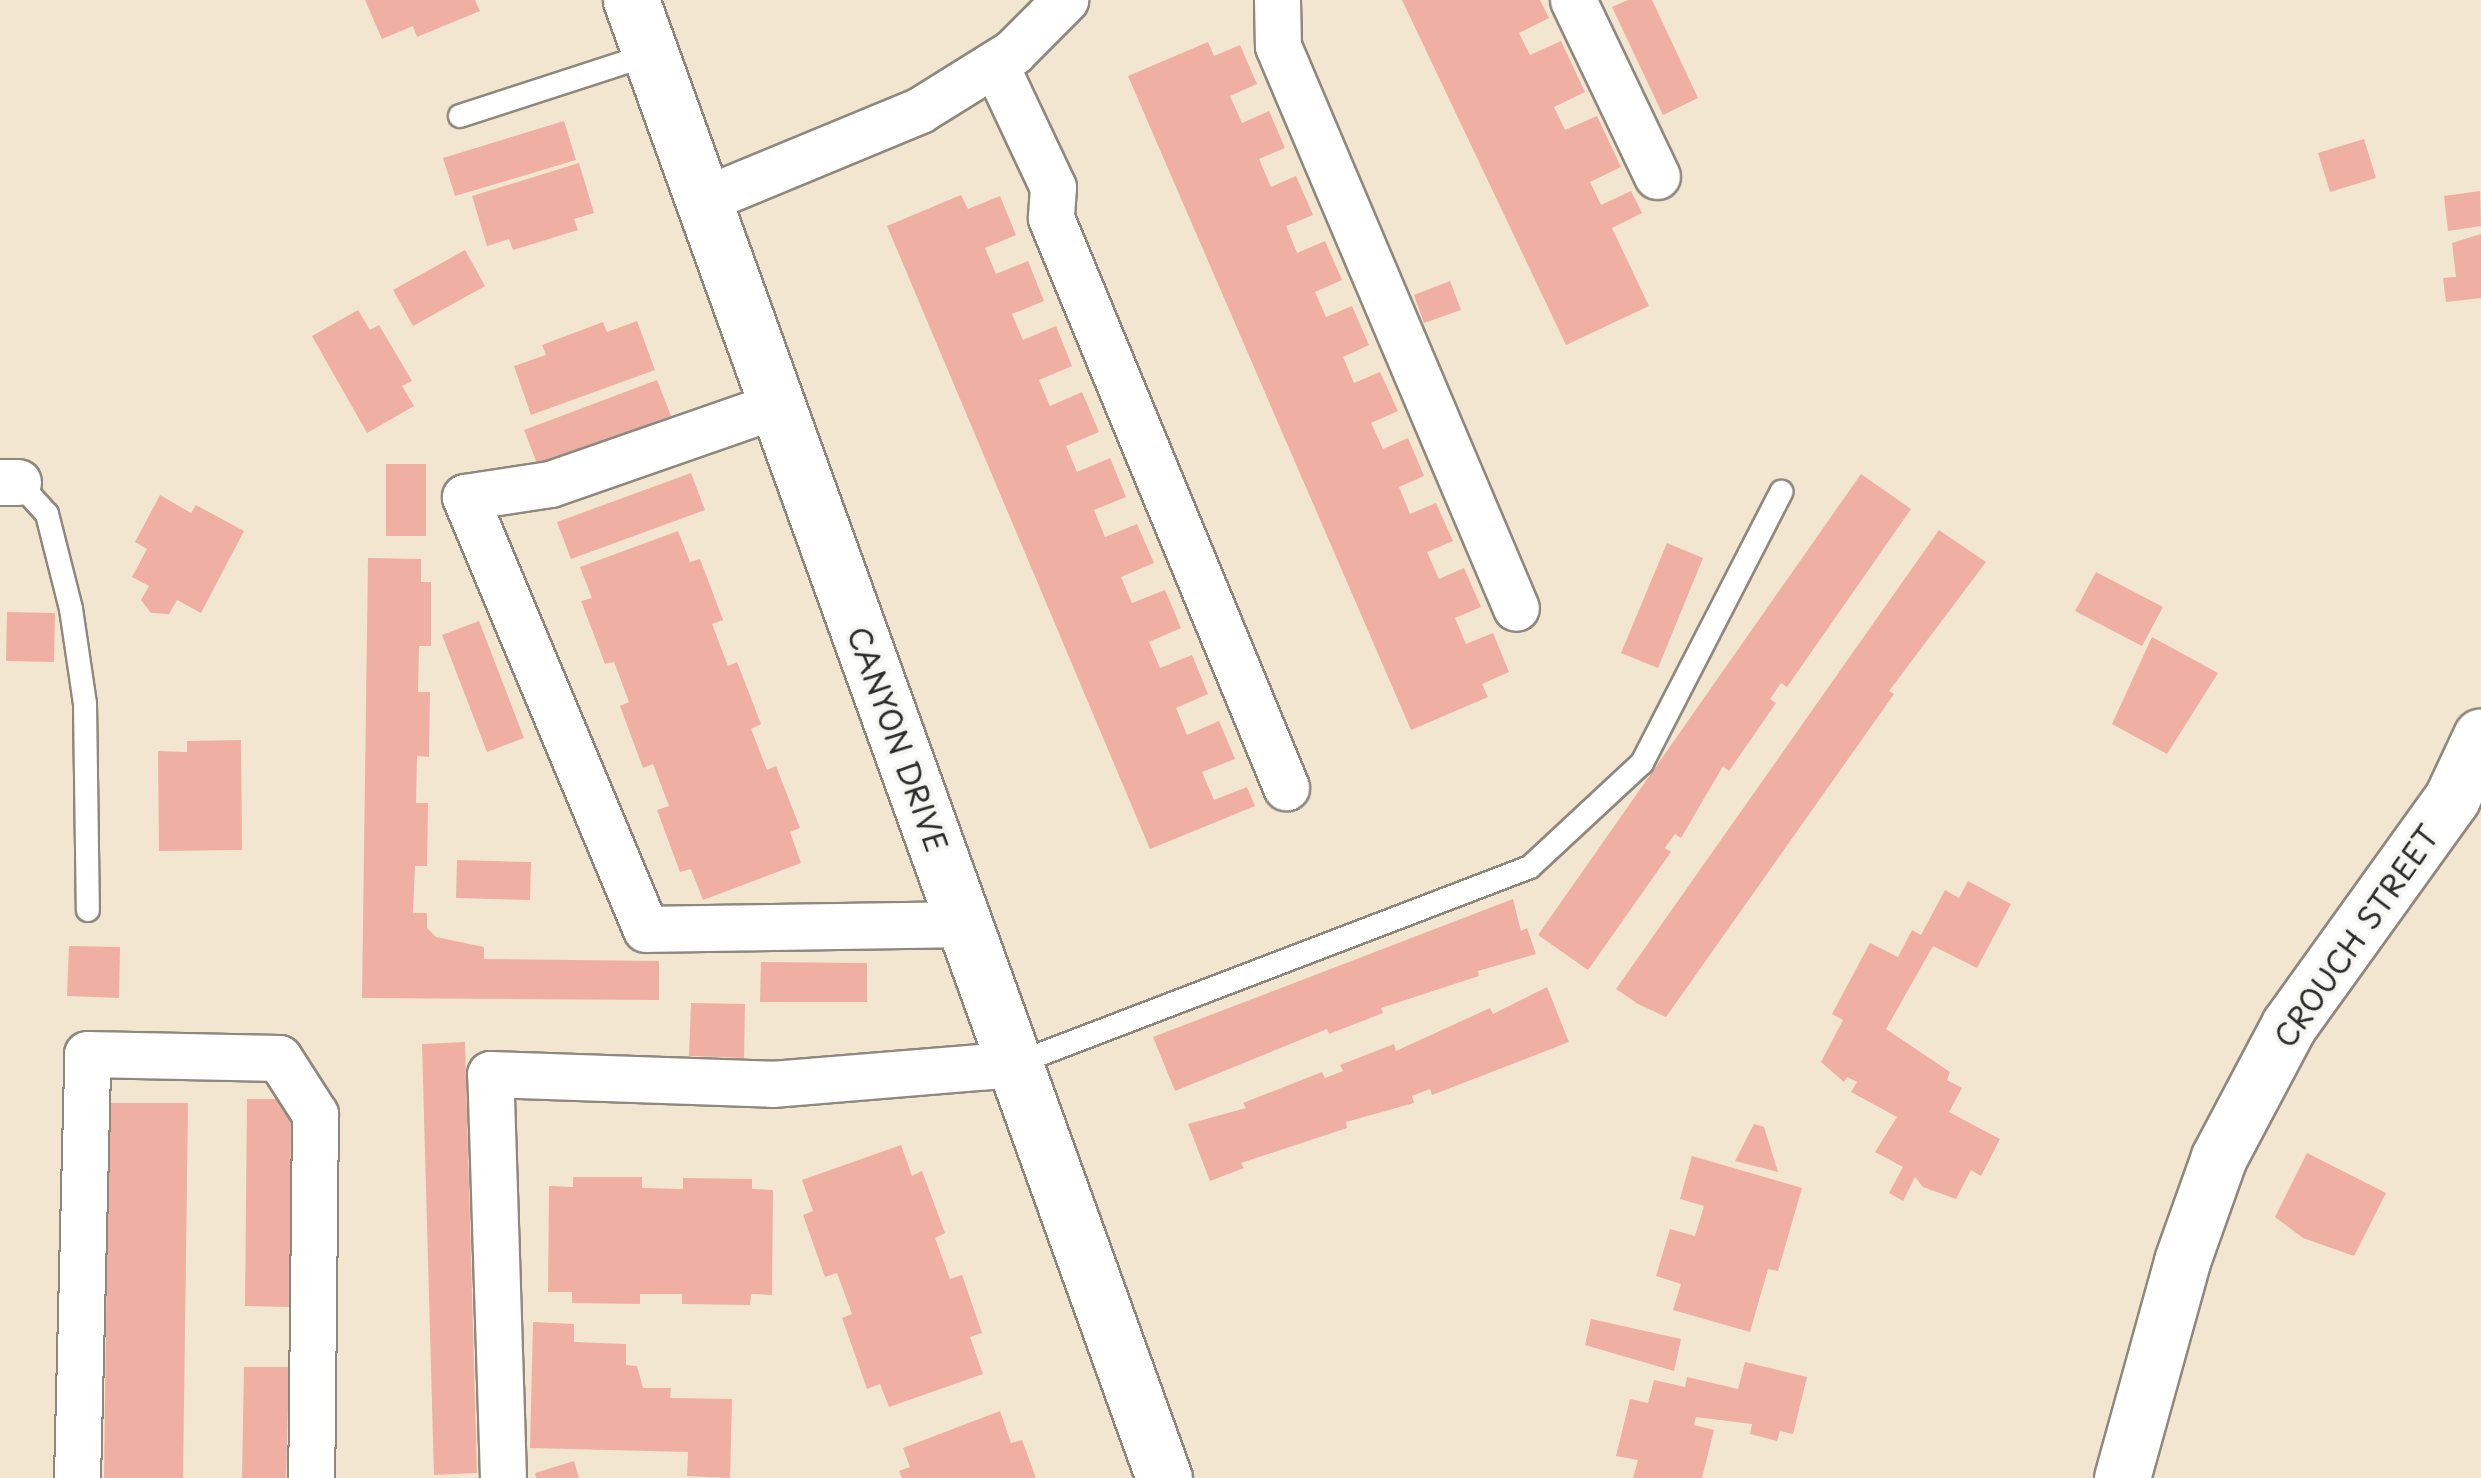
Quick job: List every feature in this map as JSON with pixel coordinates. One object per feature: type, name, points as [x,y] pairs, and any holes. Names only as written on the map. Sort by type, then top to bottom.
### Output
[{"type":"main road","name":"CANYON DRIVE","points":[[632,0],[1164,1478]]},
{"type":"main road","name":"CROUCH STREET","points":[[2122,1478],[2182,1261],[2219,1157],[2288,1026],[2452,798],[2481,736]]},
{"type":"street","points":[[703,200],[920,110],[995,64],[1064,0]]},
{"type":"street","points":[[1277,0],[1278,46],[1516,608]]},
{"type":"street","points":[[1573,0],[1656,176]]},
{"type":"street","points":[[995,64],[1053,186],[1050,218],[1286,787]]},
{"type":"street","points":[[777,404],[550,484],[464,496],[646,929],[964,924]]},
{"type":"street","points":[[76,1478],[88,1054],[280,1058],[315,1114],[310,1478]]},
{"type":"street","points":[[503,1478],[490,1074],[772,1084],[1015,1064]]},
{"type":"lane","points":[[460,116],[650,54]]},
{"type":"lane","points":[[9,482],[48,514],[68,591],[85,704],[88,910]]},
{"type":"lane","points":[[1015,1064],[1530,867],[1642,763],[1781,492]]},
{"type":"building","points":[[365,0],[475,0],[480,11],[417,37],[413,26],[382,39]]},
{"type":"building","points":[[1402,0],[1540,0],[1549,18],[1519,33],[1530,55],[1561,41],[1585,92],[1554,107],[1565,130],[1597,116],[1621,167],[1590,182],[1601,205],[1631,191],[1642,213],[1612,228],[1649,306],[1566,345]]},
{"type":"building","points":[[1628,0],[1652,0],[1698,98],[1663,115],[1612,7]]},
{"type":"building","points":[[1208,42],[1214,56],[1240,45],[1257,84],[1230,96],[1242,123],[1269,111],[1285,148],[1259,159],[1271,187],[1296,176],[1313,215],[1286,226],[1297,253],[1325,241],[1342,280],[1315,292],[1326,317],[1352,306],[1369,345],[1343,357],[1354,383],[1380,372],[1398,411],[1371,423],[1383,449],[1408,438],[1424,476],[1399,487],[1410,514],[1436,503],[1453,541],[1427,552],[1439,579],[1464,568],[1481,607],[1455,618],[1466,644],[1493,633],[1509,672],[1482,684],[1488,697],[1411,730],[1128,76]]},
{"type":"building","points":[[564,121],[576,160],[455,196],[443,158]]},
{"type":"building","points":[[2364,139],[2376,178],[2330,192],[2318,153]]},
{"type":"building","points":[[579,163],[594,213],[574,219],[578,230],[513,250],[509,239],[487,246],[472,196]]},
{"type":"building","points":[[2480,191],[2481,226],[2448,231],[2444,196]]},
{"type":"building","points":[[961,195],[968,209],[1000,196],[1016,235],[985,248],[996,274],[1028,261],[1044,301],[1012,314],[1023,340],[1056,326],[1072,366],[1039,380],[1050,406],[1082,392],[1099,432],[1066,446],[1077,472],[1110,458],[1126,497],[1094,510],[1105,537],[1137,524],[1154,563],[1121,577],[1132,603],[1165,590],[1181,628],[1149,642],[1160,668],[1192,655],[1208,694],[1176,708],[1187,735],[1219,721],[1235,759],[1202,772],[1214,800],[1247,787],[1255,806],[1150,849],[887,226]]},
{"type":"building","points":[[2481,234],[2481,298],[2446,302],[2443,278],[2456,277],[2452,243]]},
{"type":"building","points":[[465,250],[485,286],[413,326],[393,290]]},
{"type":"building","points":[[1450,281],[1461,310],[1424,323],[1414,295]]},
{"type":"building","points":[[358,310],[370,330],[379,325],[412,381],[402,386],[414,406],[367,433],[312,336]]},
{"type":"building","points":[[637,321],[655,370],[531,415],[514,366],[546,355],[542,345],[603,322],[607,332]]},
{"type":"building","points":[[657,380],[671,416],[538,466],[524,430]]},
{"type":"building","points":[[386,464],[426,464],[426,536],[386,536]]},
{"type":"building","points":[[691,473],[705,510],[571,559],[557,522]]},
{"type":"building","points":[[1861,474],[1911,509],[1787,687],[1781,683],[1770,699],[1776,703],[1729,771],[1723,766],[1681,838],[1675,834],[1665,848],[1671,852],[1588,970],[1538,935]]},
{"type":"building","points":[[160,495],[191,513],[196,505],[244,531],[201,613],[177,600],[169,614],[151,613],[141,600],[149,586],[132,577],[147,549],[135,542]]},
{"type":"building","points":[[1939,530],[1986,562],[1889,691],[1894,694],[1666,1017],[1638,1004],[1616,989]]},
{"type":"building","points":[[678,531],[690,562],[700,559],[723,620],[712,624],[728,666],[737,662],[761,724],[751,729],[767,770],[776,766],[800,828],[790,832],[801,863],[703,900],[691,869],[680,872],[657,810],[669,806],[653,764],[643,768],[620,706],[629,702],[614,662],[605,664],[581,601],[592,598],[580,567]]},
{"type":"building","points":[[1667,543],[1703,558],[1658,668],[1621,653]]},
{"type":"building","points":[[368,558],[421,559],[421,582],[431,582],[431,646],[419,646],[418,692],[430,692],[429,757],[417,756],[416,803],[428,803],[427,866],[415,866],[413,913],[427,913],[427,928],[436,937],[484,947],[484,959],[659,961],[659,1000],[362,998]]},
{"type":"building","points":[[2096,572],[2163,607],[2142,646],[2075,611]]},
{"type":"building","points":[[7,612],[55,613],[54,662],[6,661]]},
{"type":"building","points":[[479,621],[524,738],[487,752],[442,635]]},
{"type":"building","points":[[2152,637],[2218,673],[2167,754],[2112,724]]},
{"type":"building","points":[[241,740],[242,850],[159,851],[158,751],[187,752],[187,741]]},
{"type":"building","points":[[457,860],[531,862],[530,900],[456,898]]},
{"type":"building","points":[[1968,881],[2011,904],[1977,968],[1933,946],[1886,1029],[1950,1072],[1947,1080],[1962,1088],[1949,1112],[2000,1139],[1981,1176],[1971,1170],[1956,1199],[1923,1187],[1915,1177],[1903,1201],[1889,1193],[1903,1167],[1875,1152],[1897,1117],[1851,1092],[1857,1082],[1847,1077],[1844,1082],[1821,1062],[1843,1020],[1832,1014],[1870,943],[1898,957],[1912,930],[1921,935],[1945,890],[1959,898]]},
{"type":"building","points":[[1513,899],[1521,931],[1527,928],[1536,954],[1478,971],[1479,976],[1381,1008],[1383,1013],[1329,1034],[1327,1029],[1175,1091],[1153,1037]]},
{"type":"building","points":[[69,946],[120,947],[119,998],[67,996]]},
{"type":"building","points":[[761,962],[867,963],[867,1002],[760,1002]]},
{"type":"building","points":[[1547,987],[1569,1042],[1432,1095],[1430,1089],[1412,1096],[1414,1103],[1346,1122],[1347,1128],[1241,1163],[1244,1168],[1210,1181],[1188,1124],[1246,1108],[1243,1103],[1322,1072],[1325,1078],[1343,1071],[1340,1065],[1394,1044],[1396,1051],[1490,1008],[1493,1014]]},
{"type":"building","points":[[691,1003],[745,1004],[744,1058],[689,1056]]},
{"type":"building","points":[[465,1042],[477,1473],[434,1475],[422,1044]]},
{"type":"building","points":[[247,1099],[291,1099],[290,1307],[245,1306]]},
{"type":"building","points":[[109,1103],[188,1103],[183,1478],[104,1478]]},
{"type":"building","points":[[1754,1124],[1764,1127],[1778,1172],[1735,1161]]},
{"type":"building","points":[[901,1145],[912,1176],[922,1171],[945,1233],[935,1238],[950,1279],[962,1275],[982,1333],[970,1337],[983,1374],[889,1407],[880,1384],[867,1389],[842,1318],[852,1314],[837,1273],[825,1277],[803,1215],[813,1211],[802,1180]]},
{"type":"building","points":[[2307,1153],[2386,1193],[2354,1256],[2303,1238],[2275,1217]]},
{"type":"building","points":[[1692,1156],[1802,1188],[1778,1271],[1768,1269],[1750,1332],[1673,1310],[1681,1284],[1656,1276],[1670,1229],[1695,1236],[1704,1206],[1680,1199]]},
{"type":"building","points":[[573,1177],[642,1177],[642,1188],[683,1189],[683,1178],[752,1179],[752,1189],[773,1190],[772,1295],[751,1294],[750,1305],[682,1304],[682,1294],[640,1294],[640,1304],[572,1303],[572,1292],[548,1292],[549,1186],[573,1187]]},
{"type":"building","points":[[1591,1319],[1681,1339],[1674,1371],[1585,1345]]},
{"type":"building","points":[[533,1322],[574,1324],[574,1342],[626,1344],[626,1365],[637,1366],[643,1388],[671,1388],[670,1398],[732,1399],[730,1478],[687,1476],[688,1452],[530,1448]]},
{"type":"building","points":[[1745,1362],[1807,1377],[1793,1434],[1780,1431],[1777,1441],[1750,1434],[1752,1424],[1696,1417],[1694,1425],[1714,1430],[1702,1478],[1633,1478],[1638,1460],[1616,1456],[1630,1399],[1648,1403],[1654,1380],[1685,1387],[1687,1377],[1738,1389]]},
{"type":"building","points":[[244,1367],[289,1367],[286,1478],[242,1478]]},
{"type":"building","points":[[1000,1411],[1011,1443],[1022,1440],[1036,1478],[902,1478],[899,1471],[910,1467],[903,1448]]},
{"type":"building","points":[[574,1461],[579,1478],[536,1478],[535,1473]]}]
